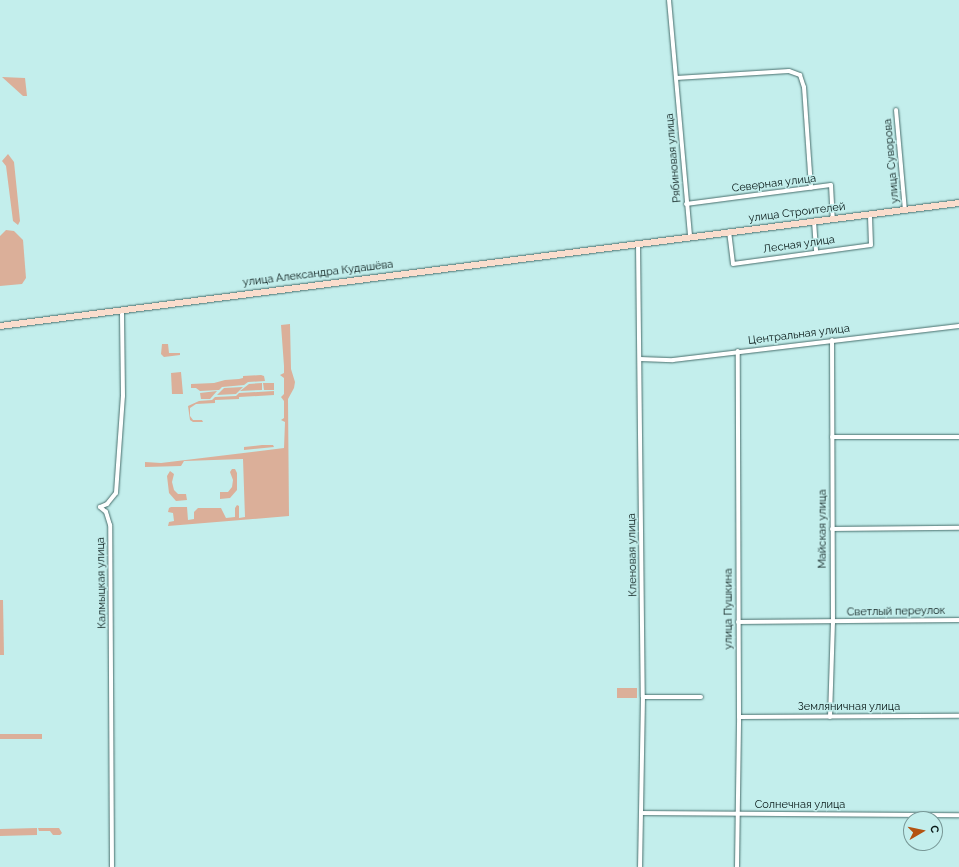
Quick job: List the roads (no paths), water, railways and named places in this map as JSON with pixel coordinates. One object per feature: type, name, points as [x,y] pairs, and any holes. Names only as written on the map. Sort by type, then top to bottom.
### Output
[{"type":"main road","name":"улица Строителей","points":[[638,243],[959,203]]},
{"type":"main road","name":"улица Александра Кудашёва","points":[[0,326],[638,243]]},
{"type":"street","name":"Рябиновая улица","points":[[669,0],[690,236]]},
{"type":"street","points":[[676,78],[789,71],[800,75],[804,87],[811,188]]},
{"type":"street","name":"улица Суворова","points":[[896,110],[905,210]]},
{"type":"street","name":"Северная улица","points":[[686,204],[831,185],[833,219]]},
{"type":"street","name":"Лесная улица","points":[[729,231],[733,264],[871,245],[870,214]]},
{"type":"street","points":[[814,221],[816,252]]},
{"type":"street","name":"Кленовая улица","points":[[638,243],[643,697],[640,867]]},
{"type":"street","name":"Калмыцкая улица","points":[[112,867],[110,525],[106,512],[100,507],[107,504],[116,493],[123,396],[122,310]]},
{"type":"street","name":"Центральная улица","points":[[640,359],[673,360],[738,351],[959,326]]},
{"type":"street","name":"Майская улица","points":[[830,716],[833,622],[832,340]]},
{"type":"street","name":"улица Пушкина","points":[[737,867],[739,717],[738,351]]},
{"type":"street","points":[[832,437],[959,437]]},
{"type":"street","points":[[832,529],[959,528]]},
{"type":"street","name":"Светлый переулок","points":[[738,622],[959,620]]},
{"type":"street","points":[[643,697],[701,697]]},
{"type":"street","name":"Земляничная улица","points":[[739,717],[959,716]]},
{"type":"street","name":"Солнечная улица","points":[[642,813],[737,815],[911,814],[959,816]]}]
